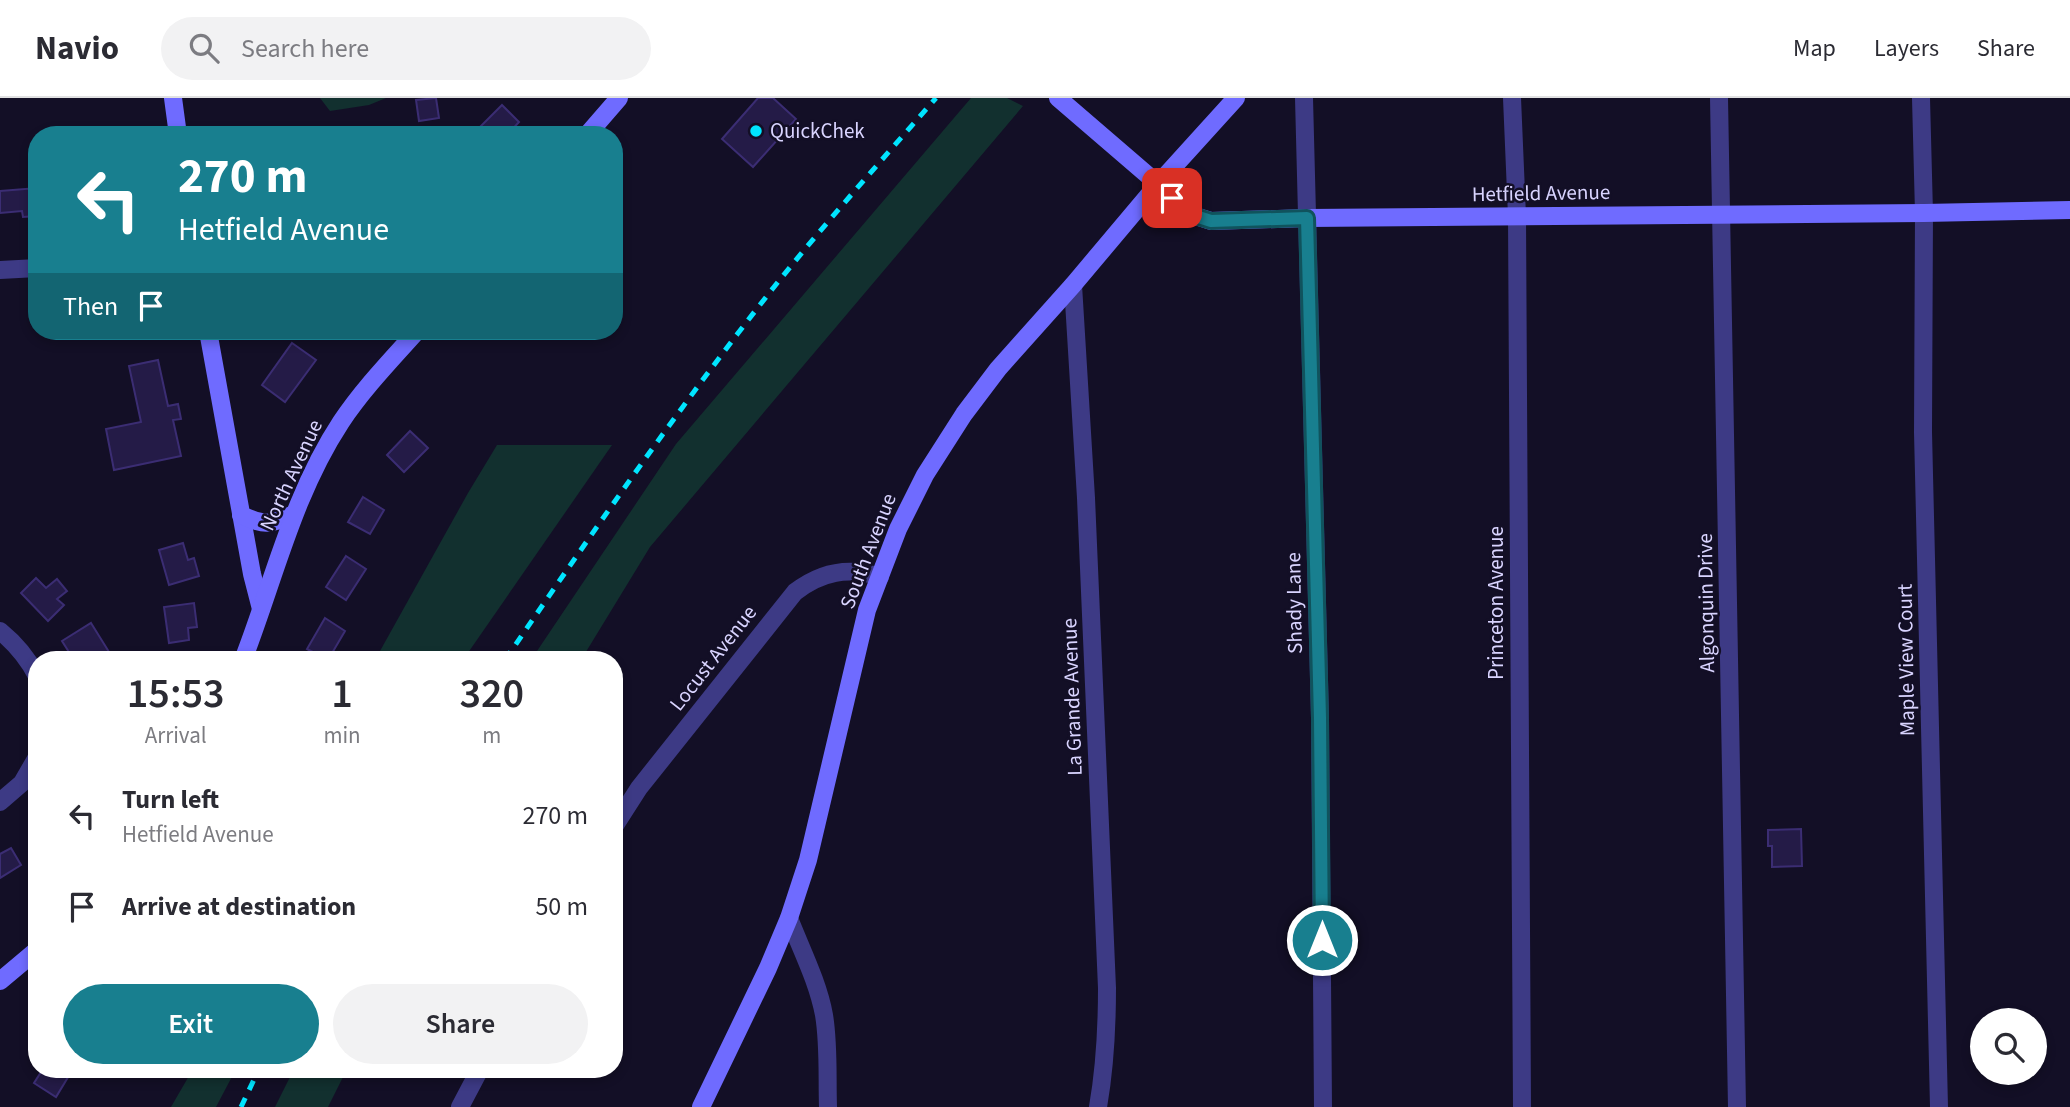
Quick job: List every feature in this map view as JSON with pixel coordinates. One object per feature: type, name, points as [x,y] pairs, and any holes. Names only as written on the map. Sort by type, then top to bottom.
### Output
[{"type":"main road","points":[[173,98],[177,126]]},
{"type":"main road","points":[[595,126],[619,98]]},
{"type":"main road","name":"Hetfield Avenue","points":[[1058,98],[1158,184],[1186,213],[1211,221],[2070,210]]},
{"type":"main road","name":"South Avenue","points":[[701,1107],[789,918],[808,860],[867,610],[898,529],[925,475],[964,414],[998,369],[1236,98]]},
{"type":"main road","points":[[210,340],[251,574],[261,609]]},
{"type":"main road","name":"North Avenue","points":[[246,651],[294,514],[319,460],[342,421],[409,340]]},
{"type":"main road","points":[[240,515],[261,524],[273,523],[294,514]]},
{"type":"main road","points":[[0,981],[28,958]]},
{"type":"street","name":"Shady Lane","points":[[1304,98],[1320,718],[1323,1107]]},
{"type":"street","name":"Princeton Avenue","points":[[1512,98],[1517,216],[1522,1107]]},
{"type":"street","name":"Algonquin Drive","points":[[1719,98],[1737,1107]]},
{"type":"street","name":"Maple View Court","points":[[1921,98],[1924,213],[1923,432],[1939,1107]]},
{"type":"street","points":[[0,270],[28,268]]},
{"type":"street","name":"La Grande Avenue","points":[[1073,285],[1086,498],[1107,988],[1104,1071],[1098,1107]]},
{"type":"street","name":"Locust Avenue","points":[[623,813],[639,788],[795,592],[822,575],[838,571],[854,571],[880,577]]},
{"type":"street","points":[[0,631],[15,642],[28,659]]},
{"type":"street","points":[[0,802],[22,783],[28,773]]},
{"type":"street","points":[[789,918],[824,1012],[828,1107]]},
{"type":"street","points":[[460,1107],[475,1078]]},
{"type":"green space","points":[[320,98],[386,98],[369,105],[330,111]]},
{"type":"green space","points":[[971,98],[1007,98],[1023,106],[650,547],[586,651],[537,651],[676,444]]},
{"type":"green space","points":[[497,445],[612,445],[469,651],[380,651]]},
{"type":"green space","points":[[188,1078],[231,1078],[216,1107],[171,1107]]},
{"type":"green space","points":[[290,1078],[342,1078],[328,1107],[275,1107]]},
{"type":"building","points":[[436,98],[439,118],[419,121],[416,100]]},
{"type":"building","name":"QuickChek","points":[[758,98],[773,98],[796,119],[753,167],[722,139]]},
{"type":"building","points":[[502,105],[519,122],[515,126],[481,126]]},
{"type":"building","points":[[28,189],[28,217],[23,217],[22,211],[0,213],[0,191]]},
{"type":"building","points":[[292,343],[316,360],[285,402],[262,385]]},
{"type":"building","points":[[158,360],[168,406],[178,404],[181,419],[173,420],[181,456],[114,470],[106,429],[141,422],[129,366]]},
{"type":"building","points":[[410,431],[428,448],[404,472],[387,455]]},
{"type":"building","points":[[363,497],[384,510],[370,534],[348,522]]},
{"type":"building","points":[[183,543],[188,560],[194,558],[199,576],[169,585],[159,550]]},
{"type":"building","points":[[346,556],[366,569],[346,600],[326,587]]},
{"type":"building","points":[[36,578],[46,588],[57,579],[67,591],[57,599],[64,605],[48,621],[21,593]]},
{"type":"building","points":[[194,603],[197,627],[188,628],[189,640],[169,643],[164,607]]},
{"type":"building","points":[[325,618],[345,631],[333,651],[307,649]]},
{"type":"building","points":[[91,623],[108,651],[68,651],[62,641]]},
{"type":"building","points":[[1801,829],[1802,866],[1772,867],[1772,846],[1768,846],[1768,830]]},
{"type":"building","points":[[11,848],[21,865],[0,878],[0,854]]},
{"type":"building","points":[[37,1078],[68,1078],[56,1097],[34,1083]]},
{"type":"railway","points":[[511,651],[636,471],[739,332],[814,239],[936,98]]},
{"type":"railway","points":[[241,1107],[255,1078]]},
{"type":"place","name":"QuickChek","points":[[756,131]]},
{"type":"route","points":[[1172,198],[1186,213],[1211,221],[1307,218],[1320,718],[1322,940]]}]
